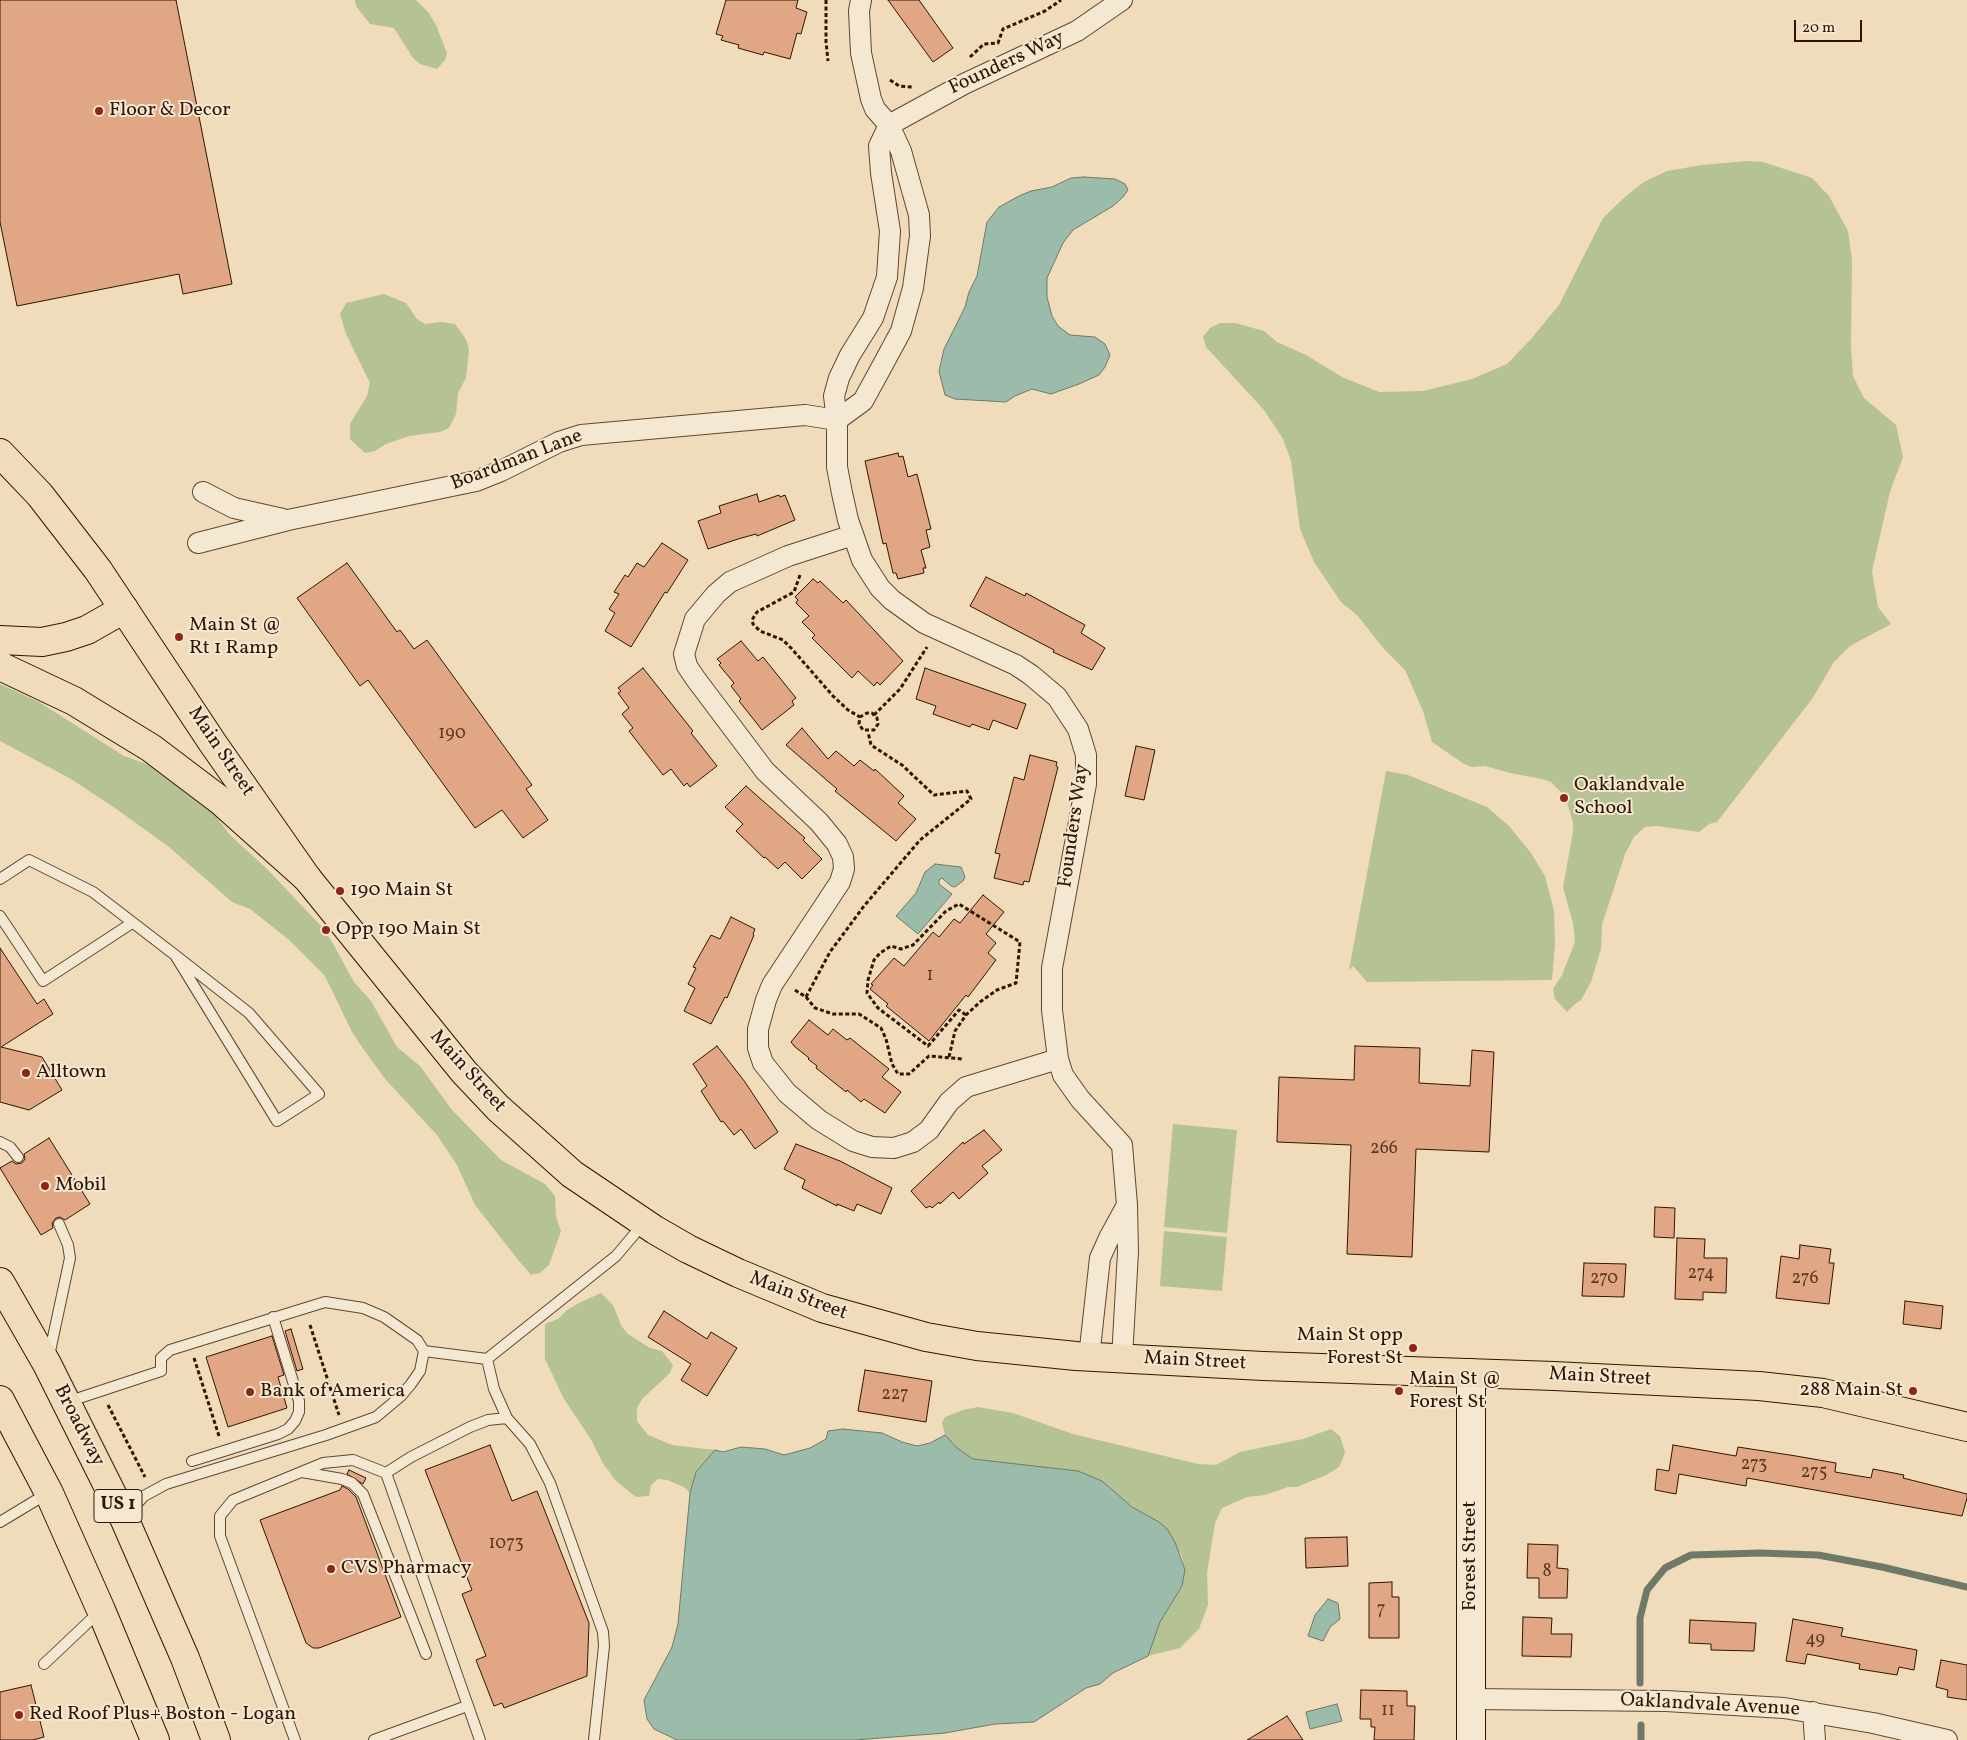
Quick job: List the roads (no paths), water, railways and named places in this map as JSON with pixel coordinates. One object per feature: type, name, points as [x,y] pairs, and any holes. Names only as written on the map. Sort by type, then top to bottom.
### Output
[{"type":"main road","name":"Main Street","points":[[0,453],[64,524],[307,878],[464,1072],[498,1108],[572,1174],[644,1223],[688,1249],[738,1274],[822,1308],[874,1324],[926,1337],[977,1346],[1089,1357],[1263,1366],[1643,1380],[1792,1389],[1823,1393],[1967,1427]]},
{"type":"main road","points":[[0,640],[36,642],[66,638],[87,630],[124,609]]},
{"type":"main road","points":[[0,666],[74,701],[151,748],[221,801],[307,878]]},
{"type":"main road","name":"Broadway","points":[[0,1282],[67,1402],[124,1518],[185,1658],[216,1740]]},
{"type":"main road","name":"US 1","points":[[0,1400],[49,1493],[102,1610],[155,1740]]},
{"type":"street","points":[[837,420],[862,400],[901,331],[913,288],[920,236],[919,215],[901,151],[889,125],[875,109],[861,53],[859,10],[861,0]]},
{"type":"street","name":"Founders Way","points":[[1122,0],[1077,31],[964,84],[889,125],[880,146],[881,173],[890,231],[888,277],[873,318],[839,378],[834,396],[837,420],[837,468],[853,535],[862,560],[880,588],[903,610],[938,630],[1016,665],[1044,685],[1066,709],[1078,728],[1084,746],[1086,784],[1052,968],[1052,1010],[1058,1058],[1063,1075],[1070,1087],[1122,1145],[1127,1206],[1128,1252],[1122,1358]]},
{"type":"street","name":"Boardman Lane","points":[[198,543],[288,520],[476,480],[501,472],[559,442],[582,435],[805,415],[837,420]]},
{"type":"street","name":"Boardman Lane","points":[[203,492],[234,508],[288,520]]},
{"type":"street","points":[[853,535],[788,556],[730,582],[716,594],[695,619],[684,654],[687,666],[695,678],[765,772],[819,822],[837,844],[843,857],[844,869],[840,882],[776,978],[766,1000],[758,1029],[758,1048],[763,1063],[787,1093],[819,1120],[854,1141],[872,1147],[894,1148],[913,1142],[929,1130],[949,1102],[966,1087],[1058,1058]]},
{"type":"street","points":[[1089,1357],[1100,1258],[1127,1206]]},
{"type":"street","name":"Forest Street","points":[[1471,1373],[1471,1740]]},
{"type":"street","name":"Oaklandvale Avenue","points":[[1470,1699],[1666,1701],[1754,1706],[1813,1712],[1947,1740]]},
{"type":"street","points":[[1813,1712],[1815,1740]]},
{"type":"lane","points":[[0,879],[29,860],[93,892],[249,1013],[319,1094],[278,1121],[174,955]]},
{"type":"lane","points":[[0,916],[43,981],[132,923]]},
{"type":"lane","points":[[0,1142],[10,1147],[18,1158]]},
{"type":"lane","points":[[424,1351],[487,1359],[616,1256],[644,1223]]},
{"type":"lane","points":[[47,1364],[70,1258],[68,1244],[58,1224]]},
{"type":"lane","points":[[67,1402],[161,1371],[161,1358],[170,1350],[315,1304],[336,1302],[363,1308],[384,1317],[417,1340],[424,1351],[420,1371],[411,1384],[401,1396],[376,1416],[326,1435],[166,1484],[144,1496],[124,1518]]},
{"type":"lane","points":[[192,1462],[278,1434],[288,1429],[295,1421],[299,1412],[299,1401],[273,1317]]},
{"type":"lane","points":[[487,1359],[494,1389],[507,1418],[530,1444],[550,1483],[604,1632],[594,1740]]},
{"type":"lane","points":[[386,1473],[411,1457],[470,1427],[488,1420],[507,1418]]},
{"type":"lane","points":[[295,1740],[220,1536],[218,1521],[222,1511],[233,1500],[324,1463],[343,1459],[361,1462],[386,1473],[480,1740]]},
{"type":"lane","points":[[302,1472],[342,1479],[352,1483],[363,1494],[426,1654]]},
{"type":"lane","points":[[0,1522],[49,1493]]},
{"type":"lane","points":[[44,1664],[102,1610]]},
{"type":"lane","points":[[374,1740],[468,1706]]},
{"type":"waterway","points":[[1640,1683],[1640,1618],[1647,1590],[1665,1568],[1691,1555],[1760,1553],[1818,1555],[1882,1567],[1967,1587]]},
{"type":"waterway","points":[[1641,1725],[1641,1740]]},
{"type":"place","name":"Floor & Decor","points":[[99,111]]},
{"type":"place","name":"Main St @ Rt 1 Ramp","points":[[179,637]]},
{"type":"place","name":"Oaklandvale School","points":[[1564,798]]},
{"type":"place","name":"190 Main St","points":[[340,891]]},
{"type":"place","name":"Opp 190 Main St","points":[[326,930]]},
{"type":"place","name":"Alltown","points":[[26,1073]]},
{"type":"place","name":"Mobil","points":[[45,1186]]},
{"type":"place","name":"Main St opp Forest St","points":[[1413,1348]]},
{"type":"place","name":"Main St @ Forest St","points":[[1399,1391]]},
{"type":"place","name":"288 Main St","points":[[1913,1391]]},
{"type":"place","name":"Bank of America","points":[[250,1392]]},
{"type":"place","name":"CVS Pharmacy","points":[[331,1569]]},
{"type":"place","name":"Red Roof Plus+ Boston - Logan","points":[[19,1715]]}]
